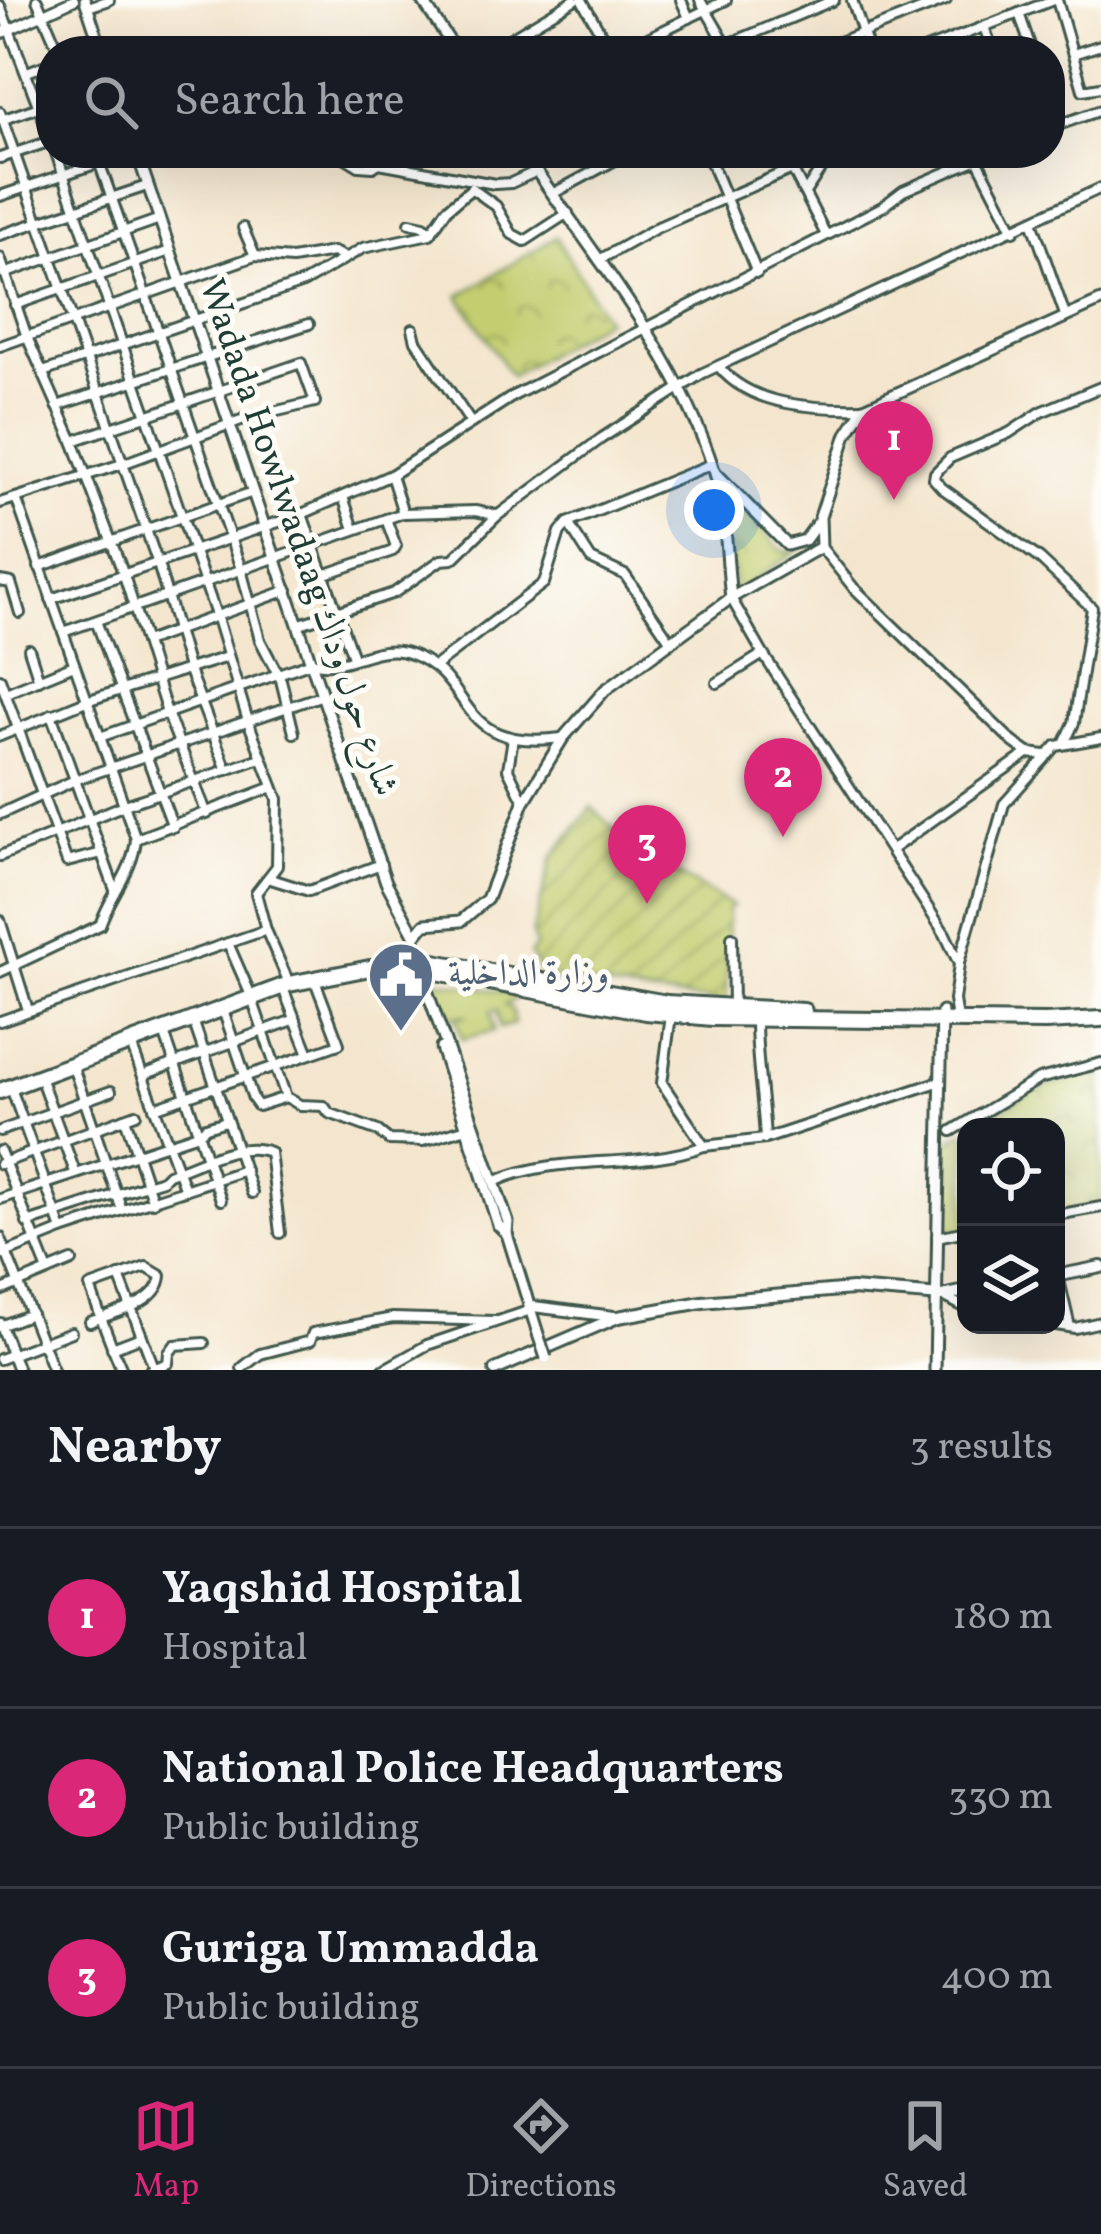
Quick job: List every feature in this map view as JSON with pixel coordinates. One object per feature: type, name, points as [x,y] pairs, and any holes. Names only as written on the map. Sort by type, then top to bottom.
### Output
[{"type":"highway","points":[[4,1087],[250,994],[363,960],[416,962],[671,1015],[733,1007],[1045,1018],[1101,1015]]},
{"type":"highway","points":[[286,983],[416,962]]},
{"type":"highway","points":[[522,982],[756,1020],[950,1013]]},
{"type":"highway","points":[[4,1087],[250,994]]},
{"type":"main road","points":[[1065,1274],[1101,1267]]},
{"type":"main road","points":[[495,1370],[618,1317],[782,1292],[957,1293]]},
{"type":"street","points":[[37,0],[53,36]]},
{"type":"street","points":[[5,32],[74,0]]},
{"type":"street","points":[[97,36],[86,3],[109,0]]},
{"type":"street","points":[[422,0],[443,36]]},
{"type":"street","points":[[516,36],[578,0],[601,36]]},
{"type":"street","points":[[681,0],[689,18]]},
{"type":"street","points":[[700,0],[721,36]]},
{"type":"street","points":[[657,36],[726,0]]},
{"type":"street","points":[[755,36],[835,0]]},
{"type":"street","points":[[852,0],[863,36]]},
{"type":"street","points":[[852,36],[946,0]]},
{"type":"street","points":[[969,36],[1055,0],[1083,90],[1101,87]]},
{"type":"street","points":[[0,5],[5,32],[36,98]]},
{"type":"street","points":[[1019,13],[1027,36]]},
{"type":"street","points":[[984,27],[987,36]]},
{"type":"street","points":[[527,30],[531,36]]},
{"type":"street","points":[[1073,54],[1101,45]]},
{"type":"street","points":[[27,72],[36,69]]},
{"type":"street","points":[[36,108],[1,117],[227,770]]},
{"type":"street","points":[[1065,123],[1101,110]]},
{"type":"street","points":[[0,158],[36,146]]},
{"type":"street","points":[[61,168],[278,800],[277,866],[256,893],[309,1054]]},
{"type":"street","points":[[0,196],[78,168]]},
{"type":"street","points":[[100,168],[241,569],[260,640],[281,680],[294,734]]},
{"type":"street","name":"Wadada Howlwadaag شارع حول وداك","points":[[142,168],[380,864],[398,910],[416,936]]},
{"type":"street","points":[[400,168],[471,185],[511,183],[537,171]]},
{"type":"street","points":[[535,168],[645,328],[680,388],[714,468],[731,598],[927,907],[958,964]]},
{"type":"street","points":[[554,193],[600,168]]},
{"type":"street","points":[[714,168],[757,273]]},
{"type":"street","points":[[805,192],[822,168]]},
{"type":"street","points":[[51,599],[302,514],[391,475],[515,395],[952,168]]},
{"type":"street","points":[[983,168],[1014,231]]},
{"type":"street","points":[[599,260],[658,227],[792,169],[826,235]]},
{"type":"street","points":[[0,235],[147,185]]},
{"type":"street","points":[[471,185],[496,206],[512,234],[525,241],[568,213]]},
{"type":"street","points":[[43,372],[302,283],[363,248],[431,233],[471,185]]},
{"type":"street","points":[[300,624],[394,593],[441,560],[453,560],[497,515],[602,438],[703,373],[1101,188]]},
{"type":"street","points":[[4,274],[157,220]]},
{"type":"street","points":[[1032,221],[1065,315]]},
{"type":"street","points":[[410,223],[431,233]]},
{"type":"street","points":[[243,228],[255,256]]},
{"type":"street","points":[[15,305],[170,251]]},
{"type":"street","points":[[0,346],[255,256],[292,259],[333,252],[343,257]]},
{"type":"street","points":[[0,258],[27,337],[74,441],[124,574],[167,713],[207,814]]},
{"type":"street","points":[[721,368],[729,379],[779,400],[823,409],[863,408],[1101,301]]},
{"type":"street","points":[[57,406],[309,324]]},
{"type":"street","points":[[413,329],[471,423]]},
{"type":"street","points":[[0,503],[228,424],[315,401],[301,363],[74,441]]},
{"type":"street","points":[[1065,742],[1074,724],[1092,608],[1040,559],[942,488],[934,472],[950,458],[1101,387]]},
{"type":"street","points":[[714,468],[787,545],[805,540],[820,517],[848,434],[863,408]]},
{"type":"street","points":[[435,666],[544,583],[556,542],[568,523],[714,468]]},
{"type":"street","points":[[391,475],[403,513]]},
{"type":"street","points":[[39,567],[254,492]]},
{"type":"street","points":[[343,497],[354,529]]},
{"type":"street","points":[[0,972],[100,925],[134,862],[136,839],[16,498]]},
{"type":"street","points":[[63,632],[403,513],[497,515]]},
{"type":"street","points":[[302,514],[353,657]]},
{"type":"street","points":[[820,517],[820,548],[894,628],[1028,753],[1045,755]]},
{"type":"street","points":[[323,575],[393,551],[396,546],[386,519]]},
{"type":"street","points":[[568,523],[591,560],[625,575],[671,642]]},
{"type":"street","points":[[551,1370],[494,1181],[467,1128],[416,962],[416,936],[425,924],[466,919],[488,899],[524,802],[563,738],[604,690],[731,598],[820,548]]},
{"type":"street","points":[[0,581],[10,583],[20,613]]},
{"type":"street","points":[[146,642],[288,590]]},
{"type":"street","points":[[96,621],[172,827]]},
{"type":"street","points":[[100,737],[312,662],[321,665],[397,649],[435,666],[473,718],[513,739],[563,738]]},
{"type":"street","points":[[29,650],[39,680]]},
{"type":"street","points":[[717,683],[763,654]]},
{"type":"street","points":[[0,736],[86,701],[227,657]]},
{"type":"street","points":[[6,693],[74,665]]},
{"type":"street","points":[[0,679],[67,862],[102,853]]},
{"type":"street","points":[[0,814],[75,780],[324,694]]},
{"type":"street","points":[[51,714],[115,890]]},
{"type":"street","points":[[935,1370],[938,1082],[958,964],[1004,804],[1045,755],[1065,742],[1101,738]]},
{"type":"street","points":[[513,739],[508,769],[524,802]]},
{"type":"street","points":[[891,850],[1028,753]]},
{"type":"street","points":[[0,856],[122,806],[261,758]]},
{"type":"street","points":[[136,839],[273,787]]},
{"type":"street","points":[[271,879],[309,892],[380,864]]},
{"type":"street","points":[[0,920],[28,1010]]},
{"type":"street","points":[[0,1021],[266,930]]},
{"type":"street","points":[[732,937],[733,1007]]},
{"type":"street","points":[[228,943],[286,1097],[300,1105],[324,1106],[329,1113],[378,1131],[389,1140],[423,1141],[467,1128]]},
{"type":"street","points":[[416,962],[477,1144],[498,1225],[507,1234]]},
{"type":"street","points":[[154,1108],[339,1044],[314,976]]},
{"type":"street","points":[[222,1007],[258,1106],[286,1097]]},
{"type":"street","points":[[671,1015],[662,1083],[704,1146]]},
{"type":"street","points":[[193,1019],[252,1193]]},
{"type":"street","points":[[143,1075],[296,1019]]},
{"type":"street","points":[[756,1020],[756,1078],[762,1092],[765,1139]]},
{"type":"street","points":[[163,1030],[221,1199]]},
{"type":"street","points":[[129,1040],[185,1190]]},
{"type":"street","points":[[952,1131],[1039,1079],[1101,1063]]},
{"type":"street","points":[[72,1064],[122,1210]]},
{"type":"street","points":[[39,1076],[75,1172]]},
{"type":"street","points":[[494,1181],[529,1170],[765,1139],[938,1082]]},
{"type":"street","points":[[4,1087],[24,1122],[62,1230]]},
{"type":"street","points":[[0,1131],[111,1091]]},
{"type":"street","points":[[2,1163],[136,1114]]},
{"type":"street","points":[[125,1118],[153,1202]]},
{"type":"street","points":[[0,1199],[226,1121]]},
{"type":"street","points":[[27,1223],[162,1180],[237,1150],[264,1148],[270,1152],[280,1233]]},
{"type":"street","points":[[0,1151],[48,1271]]},
{"type":"street","points":[[3,1254],[245,1170]]},
{"type":"street","points":[[85,1203],[92,1221]]},
{"type":"street","points":[[1065,1213],[1101,1207]]},
{"type":"street","points":[[937,1237],[957,1234]]},
{"type":"street","points":[[0,1238],[53,1370]]},
{"type":"street","points":[[0,1291],[72,1261]]},
{"type":"street","points":[[90,1322],[101,1317],[131,1306],[153,1296],[161,1276],[146,1267],[90,1287],[101,1317],[112,1348],[122,1370]]},
{"type":"street","points":[[119,1276],[153,1369],[168,1363],[176,1345],[204,1343]]},
{"type":"street","points":[[939,1295],[957,1304]]},
{"type":"street","points":[[1065,1307],[1070,1327]]},
{"type":"street","points":[[383,1370],[428,1345],[530,1308],[618,1317]]},
{"type":"street","points":[[18,1370],[0,1325],[31,1313]]},
{"type":"street","points":[[242,1368],[260,1354],[310,1341],[313,1333],[375,1320],[495,1321]]},
{"type":"street","points":[[1065,1326],[1101,1322]]},
{"type":"street","points":[[0,1360],[71,1332]]},
{"type":"street","points":[[112,1348],[141,1337]]},
{"type":"green space","points":[[556,237],[606,319],[511,376],[459,296]]},
{"type":"green space","points":[[724,484],[775,544],[782,550],[799,550],[735,592]]},
{"type":"green space","points":[[592,807],[633,848],[732,906],[728,909],[726,1002],[542,976],[530,954],[536,946],[532,934],[552,858]]},
{"type":"green space","points":[[430,979],[515,994],[505,1005],[512,1009],[514,1024],[500,1028],[497,1010],[491,1011],[494,1031],[462,1039],[456,1018],[468,1015],[452,1017],[443,1000],[437,1001]]},
{"type":"green space","points":[[1101,1071],[1101,1205],[1065,1211],[1065,1118],[988,1118],[1033,1091]]},
{"type":"green space","points":[[957,1136],[957,1231],[944,1233],[946,1143]]},
{"type":"place","name":"Yaqshid Hospital","points":[[894,500]]},
{"type":"place","name":"National Police Headquarters","points":[[783,837]]},
{"type":"place","name":"Guriga Ummadda","points":[[647,904]]},
{"type":"place","name":"وزارة الداخلية","points":[[401,1034]]}]
